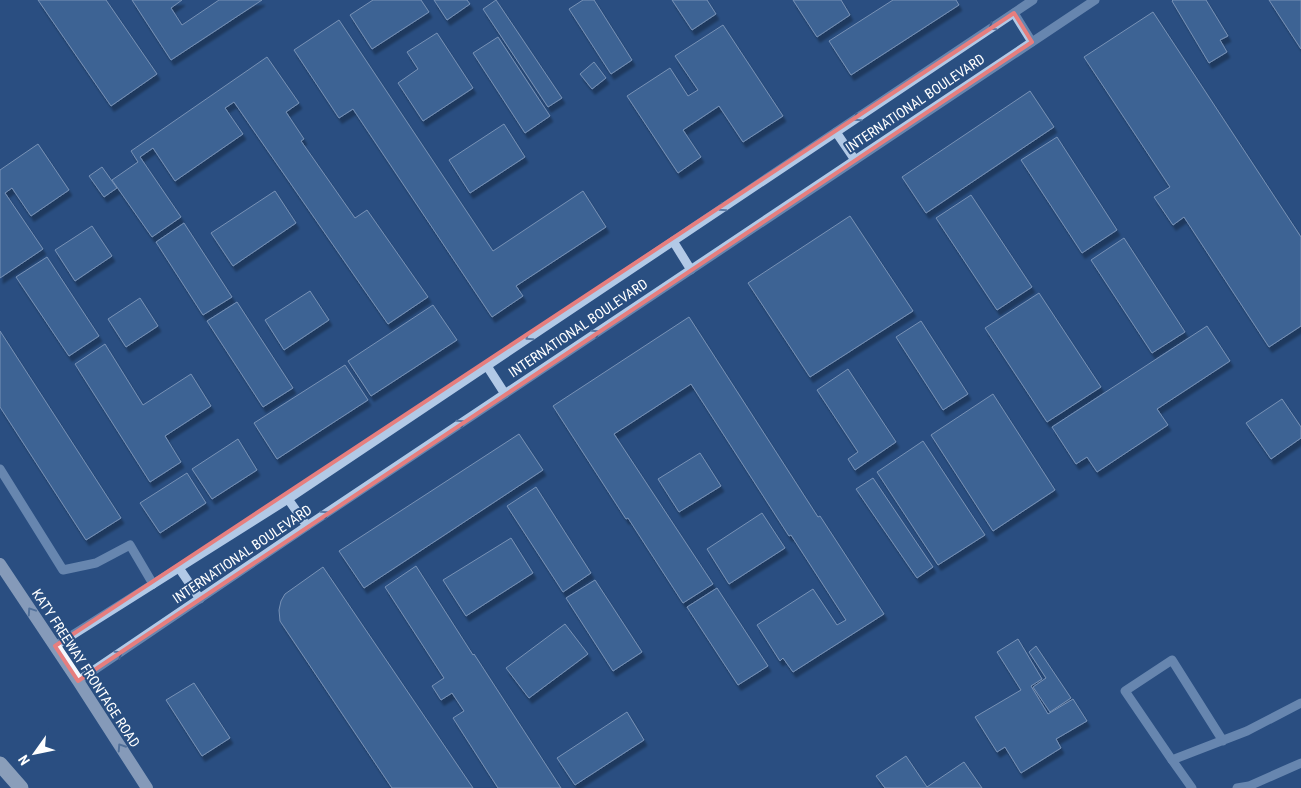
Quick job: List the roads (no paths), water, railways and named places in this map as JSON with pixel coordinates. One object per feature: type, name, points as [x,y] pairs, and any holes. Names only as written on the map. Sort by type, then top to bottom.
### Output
[{"type":"highway","points":[[0,764],[21,788]]},
{"type":"main road","name":"KATY FREEWAY FRONTAGE ROAD","points":[[0,564],[147,788]]},
{"type":"street","name":"INTERNATIONAL BOULEVARD","points":[[55,646],[288,499],[1033,0]]},
{"type":"street","name":"INTERNATIONAL BOULEVARD","points":[[78,681],[306,526],[1095,0]]},
{"type":"street","points":[[1014,13],[1032,42]]},
{"type":"street","points":[[836,132],[855,160]]},
{"type":"street","points":[[673,241],[691,270]]},
{"type":"street","points":[[486,366],[505,394]]},
{"type":"street","points":[[0,469],[64,570],[96,564],[130,544],[153,584]]},
{"type":"street","points":[[288,499],[306,526]]},
{"type":"street","points":[[179,568],[200,599]]},
{"type":"street","points":[[1192,788],[1125,691],[1172,660],[1223,741]]},
{"type":"street","points":[[1172,760],[1247,731],[1301,703]]},
{"type":"street","points":[[1237,788],[1249,786],[1301,763]]}]
